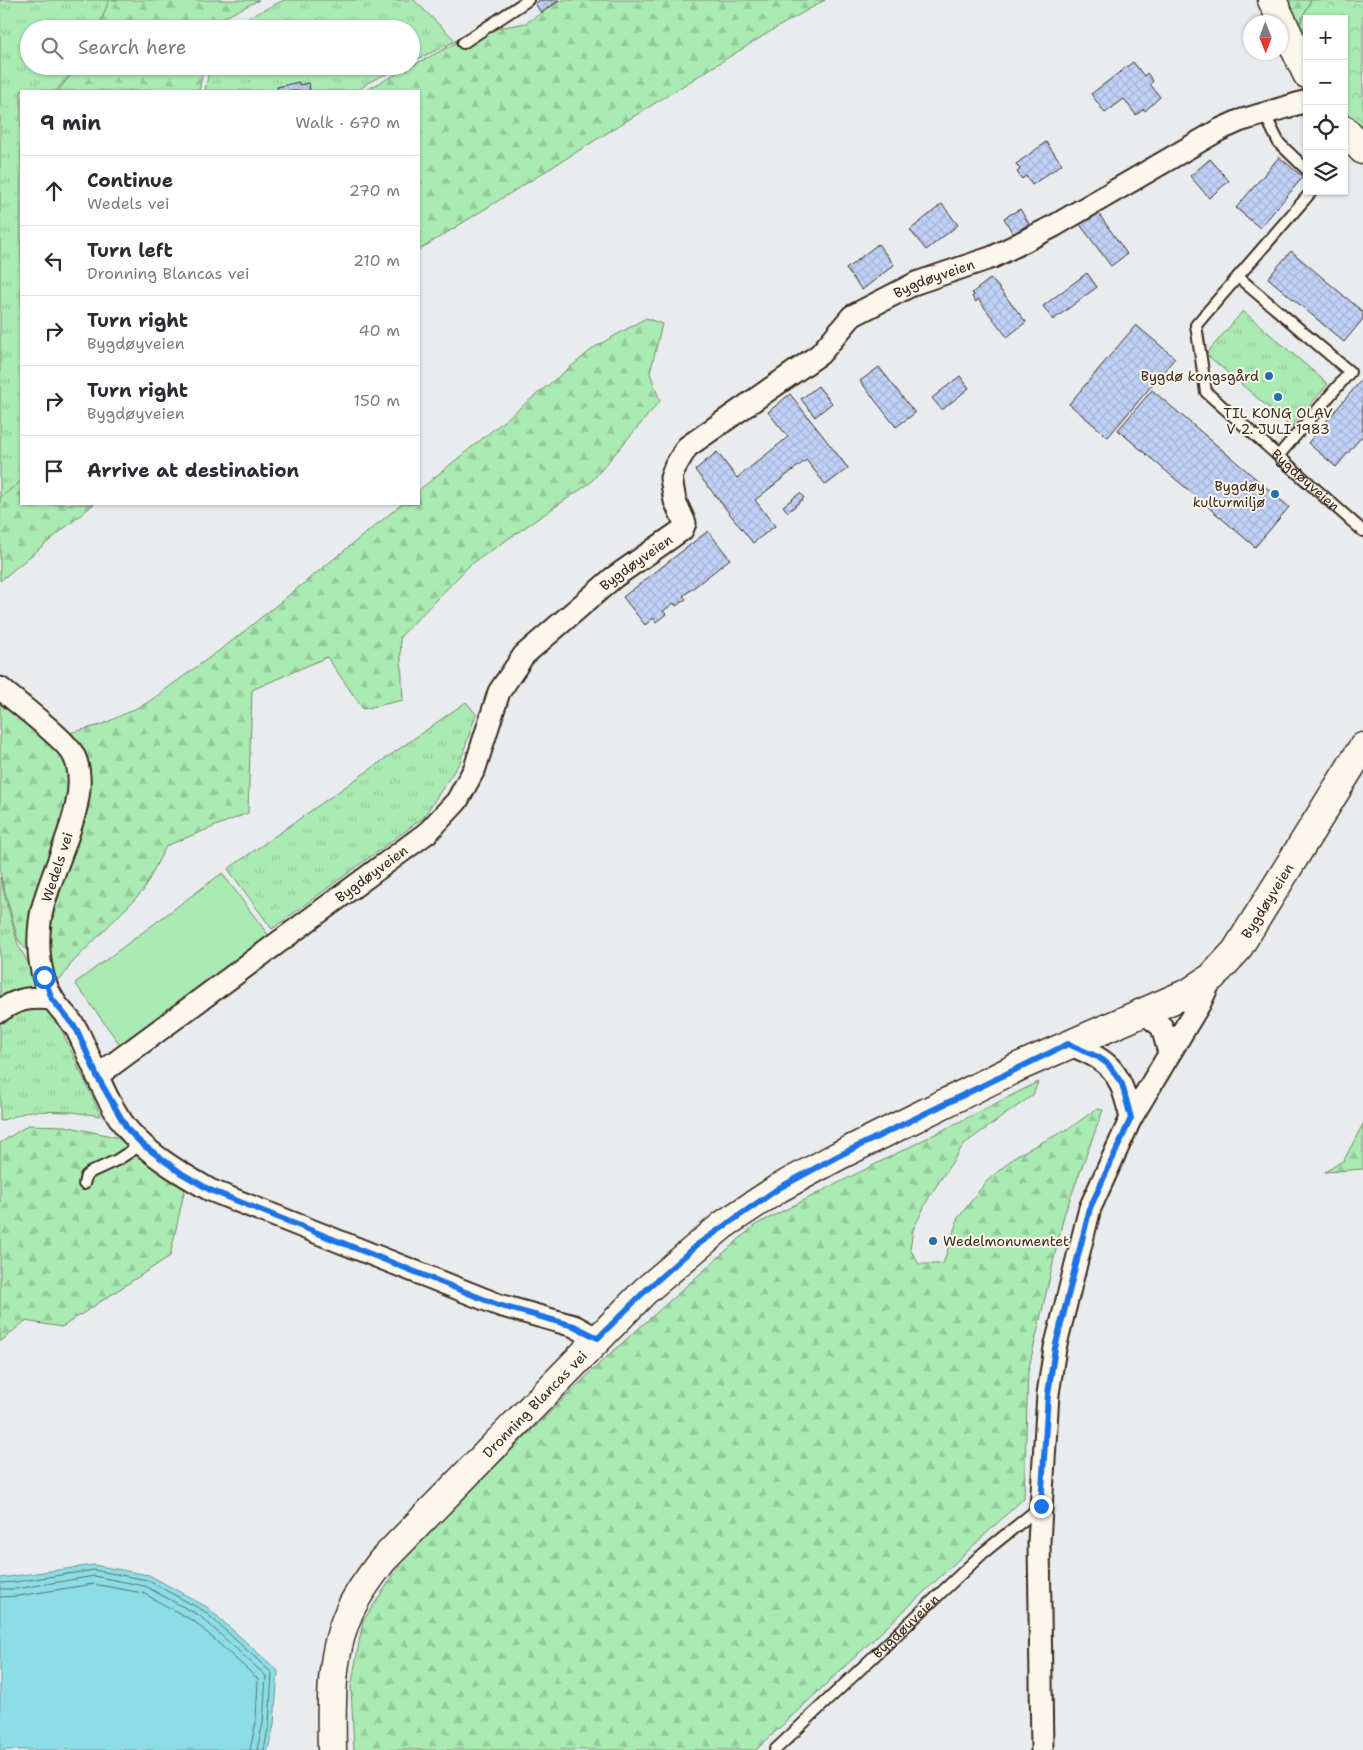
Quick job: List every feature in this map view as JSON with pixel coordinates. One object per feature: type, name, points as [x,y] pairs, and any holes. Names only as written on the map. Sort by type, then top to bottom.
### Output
[{"type":"street","points":[[1272,0],[1303,66]]},
{"type":"street","name":"Bygdøyveien","points":[[97,1076],[428,832],[457,802],[475,768],[499,692],[524,655],[613,578],[682,530],[685,523],[675,501],[671,478],[680,457],[697,438],[820,354],[852,316],[916,283],[993,257],[1054,226],[1198,141],[1239,122],[1303,102]]},
{"type":"street","points":[[1348,134],[1363,150]]},
{"type":"street","name":"Wedels vei","points":[[0,688],[60,740],[73,754],[79,774],[76,808],[40,920],[39,953],[52,999],[77,1030],[97,1076],[118,1115],[142,1144],[181,1173],[210,1190],[498,1305],[574,1326],[598,1338]]},
{"type":"street","name":"Bygdøyveien","points":[[1042,1750],[1039,1542],[1048,1394],[1055,1348],[1090,1208],[1131,1118],[1200,1003],[1212,977],[1236,950],[1363,747]]},
{"type":"street","name":"Dronning Blancas vei","points":[[332,1750],[333,1681],[340,1639],[352,1607],[382,1561],[598,1338],[645,1291],[697,1245],[779,1188],[838,1156],[1068,1044],[1190,992],[1212,977]]},
{"type":"street","points":[[0,1011],[8,1005],[31,997],[52,999]]},
{"type":"street","points":[[1143,1012],[1162,1027],[1169,1052]]},
{"type":"street","points":[[1068,1044],[1098,1057],[1108,1064],[1122,1084],[1131,1118]]},
{"type":"lane","points":[[463,44],[528,0]]},
{"type":"lane","points":[[1265,115],[1278,143],[1303,166]]},
{"type":"lane","name":"Bygdøyveien","points":[[1309,195],[1196,325],[1206,392],[1363,531]]},
{"type":"lane","points":[[1238,277],[1350,372],[1279,455]]},
{"type":"lane","points":[[84,1184],[86,1176],[142,1144]]},
{"type":"lane","name":"Bygdøyveien","points":[[775,1750],[982,1553],[1041,1506]]},
{"type":"green space","points":[[0,0],[119,0],[107,20],[20,20],[20,75],[69,75],[57,90],[20,90],[20,488],[0,506]]},
{"type":"green space","points":[[109,0],[259,0],[219,20],[101,20]]},
{"type":"green space","points":[[284,0],[414,0],[456,41],[420,58],[420,20],[243,20]]},
{"type":"green space","points":[[561,0],[825,0],[771,31],[420,249],[420,90],[366,90],[395,75],[420,75],[420,62],[456,43],[493,29],[526,23]]},
{"type":"green space","points":[[1285,0],[1311,0],[1303,15],[1298,27]]},
{"type":"green space","points":[[1311,0],[1363,0],[1363,139],[1348,121],[1348,15],[1304,15]]},
{"type":"green space","points":[[1303,17],[1303,38],[1298,27]]},
{"type":"green space","points":[[71,75],[202,75],[199,90],[59,90]]},
{"type":"green space","points":[[208,75],[384,75],[369,82],[359,90],[205,90]]},
{"type":"green space","points":[[1243,311],[1328,384],[1291,427],[1206,354]]},
{"type":"green space","points":[[646,318],[662,324],[650,373],[660,401],[590,483],[470,565],[400,637],[403,700],[363,709],[327,657],[252,690],[248,813],[166,846],[143,891],[71,964],[61,979],[49,978],[18,940],[0,873],[0,705],[5,698],[50,738],[101,725],[147,703],[232,641],[401,505],[420,505],[420,489],[595,347]]},
{"type":"green space","points":[[20,482],[20,505],[93,505],[0,581],[0,498]]},
{"type":"green space","points":[[466,702],[476,714],[460,762],[423,818],[272,929],[228,869]]},
{"type":"green space","points":[[222,873],[269,936],[121,1046],[75,983]]},
{"type":"green space","points":[[0,877],[18,945],[42,987],[0,1002]]},
{"type":"green space","points":[[51,1007],[101,1116],[72,1112],[30,1111],[0,1121],[0,1022],[18,1010]]},
{"type":"green space","points":[[1038,1082],[1033,1095],[964,1144],[929,1197],[913,1230],[910,1249],[919,1264],[943,1264],[958,1218],[986,1182],[1017,1155],[1070,1128],[1096,1109],[1103,1110],[1064,1215],[1028,1372],[1024,1498],[756,1750],[354,1750],[351,1687],[363,1621],[411,1549],[602,1361],[755,1225]]},
{"type":"green space","points":[[1363,1124],[1363,1169],[1325,1172],[1344,1160]]},
{"type":"green space","points":[[28,1125],[65,1126],[116,1137],[185,1188],[170,1256],[62,1327],[25,1321],[0,1342],[0,1143]]},
{"type":"water","points":[[94,1565],[149,1575],[207,1607],[278,1671],[274,1725],[268,1750],[0,1750],[0,1578]]},
{"type":"building","points":[[540,0],[559,0],[541,13],[535,3]]},
{"type":"building","points":[[1133,62],[1144,76],[1147,73],[1153,81],[1150,84],[1160,97],[1145,111],[1144,109],[1136,115],[1124,99],[1105,113],[1091,94]]},
{"type":"building","points":[[299,82],[299,85],[309,83],[310,90],[278,90],[277,87]]},
{"type":"building","points":[[1046,142],[1062,164],[1032,185],[1026,176],[1022,179],[1017,172],[1020,169],[1016,164]]},
{"type":"building","points":[[1279,157],[1303,177],[1260,228],[1236,208]]},
{"type":"building","points":[[1210,159],[1229,181],[1209,198],[1190,176]]},
{"type":"building","points":[[942,204],[958,225],[926,250],[910,230]]},
{"type":"building","points":[[1020,209],[1029,224],[1013,234],[1004,218]]},
{"type":"building","points":[[1096,210],[1127,254],[1111,266],[1079,223]]},
{"type":"building","points":[[878,244],[894,265],[862,290],[846,269]]},
{"type":"building","points":[[1291,251],[1363,312],[1363,319],[1344,342],[1268,278]]},
{"type":"building","points":[[1087,273],[1097,287],[1053,320],[1043,306]]},
{"type":"building","points":[[991,278],[1026,322],[1007,337],[978,299],[976,302],[972,297],[974,295],[972,293]]},
{"type":"building","points":[[1136,325],[1175,358],[1108,437],[1069,404]]},
{"type":"building","points":[[879,367],[915,413],[896,427],[860,381]]},
{"type":"building","points":[[960,376],[969,388],[942,410],[932,398]]},
{"type":"building","points":[[1363,378],[1363,435],[1336,467],[1308,443]]},
{"type":"building","points":[[818,386],[832,403],[815,417],[801,399]]},
{"type":"building","points":[[1152,390],[1289,507],[1255,547],[1118,430]]},
{"type":"building","points":[[790,394],[848,468],[826,485],[806,460],[755,500],[775,526],[753,543],[695,470],[717,452],[737,478],[788,437],[768,412]]},
{"type":"building","points":[[800,493],[804,498],[788,512],[783,506]]},
{"type":"building","points":[[708,531],[730,559],[683,596],[686,599],[676,606],[674,603],[663,611],[666,614],[656,622],[654,618],[645,625],[623,597]]},
{"type":"place","name":"Bygdø kongsgård","points":[[1269,376]]},
{"type":"place","name":"TIL KONG OLAV V 2. JULI 1983","points":[[1278,397]]},
{"type":"place","name":"Bygdøy kulturmiljø","points":[[1275,494]]},
{"type":"place","name":"Wedelmonumentet","points":[[933,1241]]},
{"type":"route","points":[[44,977],[52,999],[77,1030],[97,1076],[128,1130],[142,1144],[181,1173],[210,1190],[498,1305],[574,1326],[598,1338],[645,1291],[697,1245],[751,1206],[807,1171],[1068,1044],[1098,1057],[1108,1064],[1122,1084],[1131,1118],[1090,1208],[1055,1348],[1048,1394],[1041,1506]]}]
